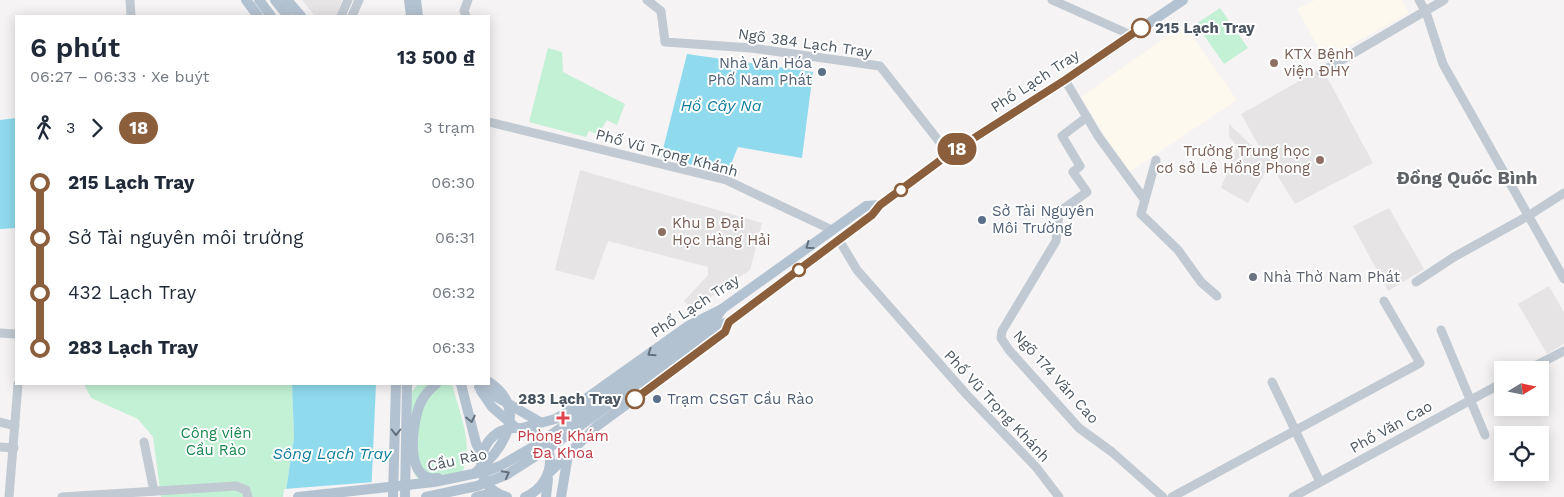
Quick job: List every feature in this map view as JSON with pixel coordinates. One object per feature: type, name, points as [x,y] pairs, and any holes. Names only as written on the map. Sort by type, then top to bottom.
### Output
[{"type":"main road","points":[[246,0],[257,15]]},
{"type":"main road","points":[[260,0],[270,15]]},
{"type":"main road","points":[[275,0],[287,15]]},
{"type":"main road","points":[[287,0],[300,15]]},
{"type":"main road","points":[[409,0],[411,15]]},
{"type":"main road","points":[[416,0],[418,15]]},
{"type":"main road","name":"Phố Lạch Tray","points":[[525,497],[536,492],[544,484],[550,473],[597,426],[725,332],[729,322],[872,215],[880,205],[949,154],[1065,80],[1183,0]]},
{"type":"main road","name":"Phố Lạch Tray","points":[[481,457],[485,446],[498,432],[555,419],[567,412],[688,326],[722,309],[866,206],[880,205]]},
{"type":"main road","name":"Cầu Rào","points":[[426,497],[490,482],[519,467],[701,333],[722,309]]},
{"type":"main road","name":"Cầu Rào","points":[[298,497],[434,482],[474,474],[500,466],[526,452],[701,333],[729,322]]},
{"type":"main road","points":[[474,474],[501,446],[509,424],[506,402],[490,383]]},
{"type":"main road","points":[[393,497],[396,385]]},
{"type":"main road","points":[[435,385],[425,394],[417,412],[415,467],[422,476],[436,478],[470,470],[481,457]]},
{"type":"main road","points":[[461,385],[481,457],[483,477],[494,494]]},
{"type":"main road","points":[[405,497],[408,386]]},
{"type":"main road","points":[[478,386],[540,422]]},
{"type":"main road","points":[[478,386],[492,407],[519,428],[537,435],[544,443],[551,463],[546,497]]},
{"type":"main road","points":[[567,412],[565,420],[567,430],[583,440]]},
{"type":"main road","points":[[561,497],[568,455]]},
{"type":"main road","points":[[476,497],[494,494],[507,497]]},
{"type":"street","points":[[130,0],[131,15]]},
{"type":"street","points":[[341,15],[348,0]]},
{"type":"street","points":[[352,15],[359,0]]},
{"type":"street","points":[[466,15],[464,11],[468,0]]},
{"type":"street","name":"Ngõ 384 Lạch Tray","points":[[647,0],[661,11],[665,42],[751,48],[880,66],[949,154]]},
{"type":"street","points":[[1052,0],[1131,35]]},
{"type":"street","points":[[1419,0],[1426,12],[1443,64],[1564,279]]},
{"type":"street","points":[[1321,72],[1444,0]]},
{"type":"street","points":[[1065,80],[1098,136],[1144,199]]},
{"type":"street","name":"Ngõ 174 Văn Cao","points":[[1086,117],[1062,136],[1080,166],[1073,172],[1087,192],[1059,212],[1056,241],[1002,331],[1001,338],[1009,350],[1079,428],[1131,468],[1163,497]]},
{"type":"street","name":"Phố Vũ Trọng Khánh","points":[[490,122],[726,180],[832,230]]},
{"type":"street","points":[[1156,160],[1141,214],[1178,250],[1201,282],[1216,296]]},
{"type":"street","points":[[1416,282],[1454,257],[1528,216],[1564,193]]},
{"type":"street","name":"Phố Vũ Trọng Khánh","points":[[839,240],[862,276],[967,395],[1036,467],[1059,497]]},
{"type":"street","points":[[1172,497],[1420,363],[1384,301]]},
{"type":"street","points":[[1441,330],[1485,435]]},
{"type":"street","points":[[0,333],[15,334]]},
{"type":"street","points":[[1545,361],[1564,351]]},
{"type":"street","points":[[1272,382],[1320,482]]},
{"type":"street","points":[[9,497],[18,385]]},
{"type":"street","name":"Phố Văn Cao","points":[[1293,497],[1494,387]]},
{"type":"street","points":[[0,422],[15,426]]},
{"type":"street","points":[[144,442],[154,491]]},
{"type":"street","points":[[0,447],[14,448]]},
{"type":"street","points":[[62,497],[236,486],[246,490],[248,497]]},
{"type":"shaded area","points":[[302,0],[342,0],[336,15],[314,15]]},
{"type":"shaded area","points":[[1315,0],[1402,0],[1409,13],[1324,59],[1297,9]]},
{"type":"shaded area","points":[[1184,24],[1237,100],[1128,173],[1081,97]]},
{"type":"shaded area","points":[[1322,68],[1373,163],[1295,204],[1270,164],[1248,203],[1221,188],[1237,146],[1229,137],[1229,124],[1266,159],[1241,114]]},
{"type":"shaded area","name":"Khu B Đại Học Hàng Hải","points":[[580,170],[762,223],[750,270],[692,310],[684,301],[708,275],[708,267],[608,241],[594,280],[555,270]]},
{"type":"shaded area","points":[[1389,208],[1424,269],[1388,291],[1353,226]]},
{"type":"shaded area","points":[[1549,286],[1564,312],[1564,344],[1547,354],[1518,304]]},
{"type":"green space","points":[[1220,8],[1248,48],[1224,64],[1196,24]]},
{"type":"green space","points":[[548,48],[562,52],[563,72],[625,104],[617,125],[607,120],[598,134],[589,131],[586,137],[529,122]]},
{"type":"green space","name":"Công viên Cầu Rào","points":[[84,385],[292,385],[294,438],[285,497],[161,497],[153,437],[138,419],[91,398]]},
{"type":"green space","points":[[417,385],[452,385],[453,387],[467,442],[467,454],[461,474],[421,482],[415,475],[409,453],[411,393]]},
{"type":"water","name":"Hồ Cây Na","points":[[687,54],[813,72],[802,158],[738,147],[727,174],[661,157]]},
{"type":"water","points":[[15,118],[15,228],[0,229],[0,120]]},
{"type":"water","name":"Sông Lạch Tray","points":[[292,385],[376,385],[371,497],[285,497],[294,438]]},
{"type":"pier","points":[[374,482],[374,497],[283,497],[284,489]]},
{"type":"bus line","name":"18","points":[[635,399],[725,332],[729,322],[872,215],[880,205],[949,154],[1065,80],[1141,28]]},
{"type":"place","name":"215 Lạch Tray","points":[[1141,28]]},
{"type":"place","name":"KTX Bệnh viện ĐHY","points":[[1274,63]]},
{"type":"place","name":"Nhà Văn Hóa Phố Nam Phát","points":[[822,72]]},
{"type":"place","name":"Trường Trung học cơ sở Lê Hồng Phong","points":[[1320,160]]},
{"type":"place","name":"Sở Tài Nguyên Môi Trường","points":[[982,220]]},
{"type":"place","name":"Khu B Đại Học Hàng Hải","points":[[662,232]]},
{"type":"place","name":"Nhà Thờ Nam Phát","points":[[1253,277]]},
{"type":"place","name":"283 Lạch Tray","points":[[635,399]]},
{"type":"place","name":"Trạm CSGT Cầu Rào","points":[[657,399]]},
{"type":"place","name":"Phòng Khám Đa Khoa","points":[[563,418]]},
{"type":"district","name":"Đồng Quốc Bình","points":[[1467,177]]}]
